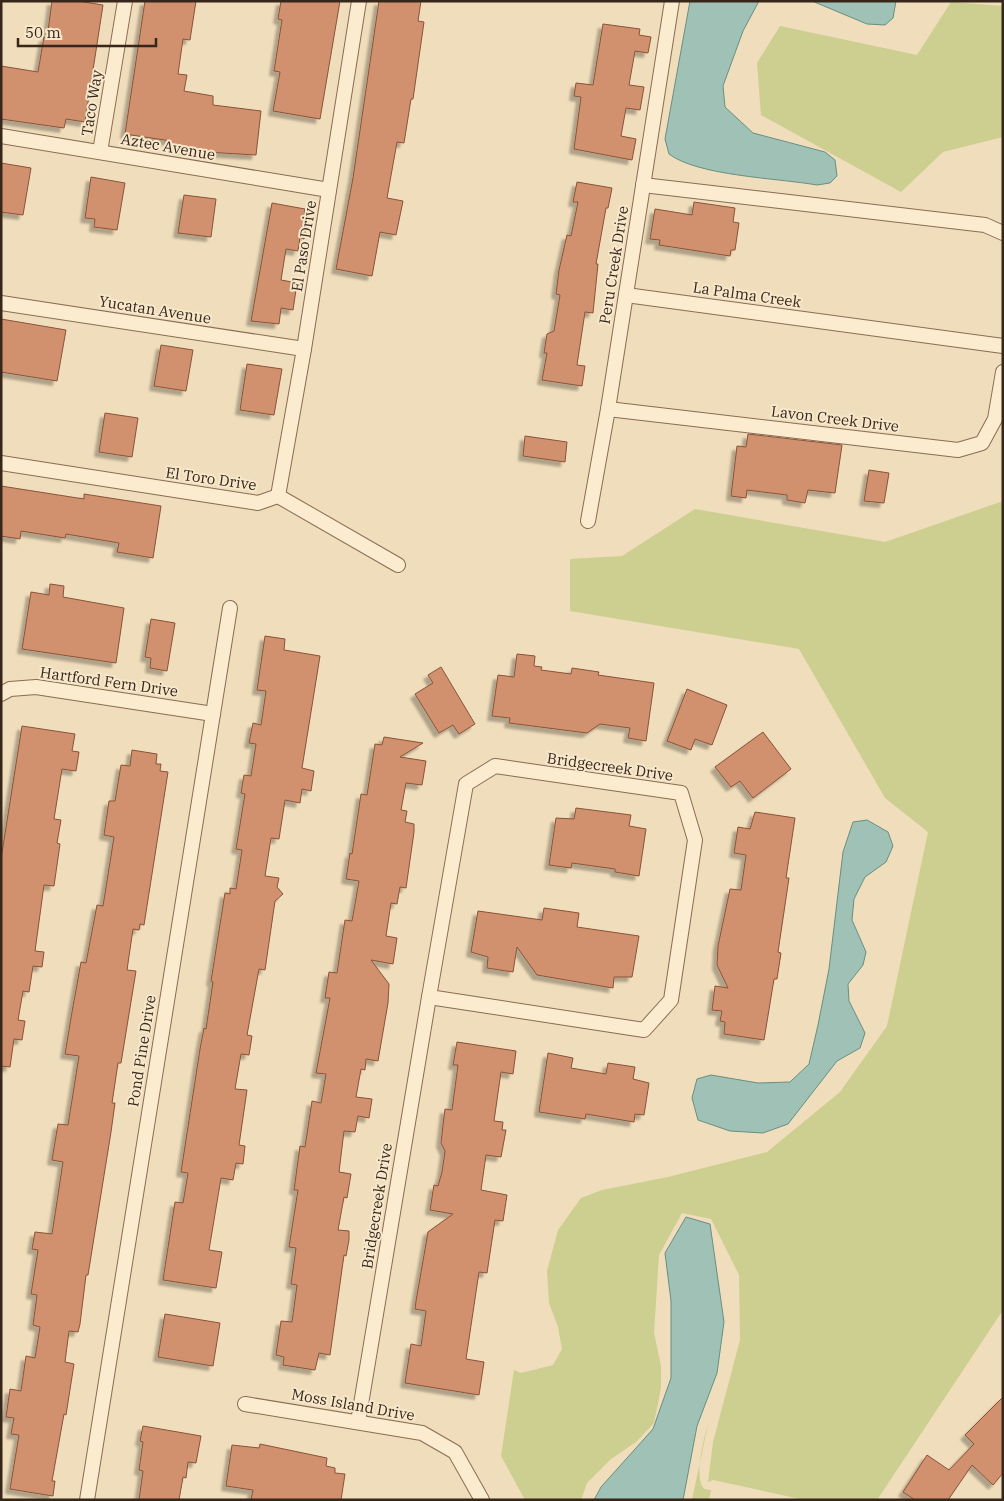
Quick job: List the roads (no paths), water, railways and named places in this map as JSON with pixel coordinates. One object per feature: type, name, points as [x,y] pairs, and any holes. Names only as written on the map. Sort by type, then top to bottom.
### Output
[{"type":"street","name":"Taco Way","points":[[100,152],[125,1]]},
{"type":"street","name":"El Paso Drive","points":[[278,496],[304,349],[359,1]]},
{"type":"street","name":"Peru Creek Drive","points":[[588,521],[608,409],[671,7]]},
{"type":"street","name":"Aztec Avenue","points":[[1,136],[329,190]]},
{"type":"street","points":[[643,185],[985,225],[1003,233]]},
{"type":"street","name":"La Palma Creek","points":[[626,295],[1003,346]]},
{"type":"street","name":"Yucatan Avenue","points":[[1,303],[304,349]]},
{"type":"street","name":"Lavon Creek Drive","points":[[608,409],[958,450],[982,443],[995,419],[1003,372]]},
{"type":"street","name":"El Toro Drive","points":[[1,463],[258,503],[278,496]]},
{"type":"street","points":[[278,496],[398,565]]},
{"type":"street","name":"Pond Pine Drive","points":[[87,1500],[230,608]]},
{"type":"street","name":"Hartford Fern Drive","points":[[1,694],[10,689],[36,687],[213,714]]},
{"type":"street","name":"Bridgecreek Drive","points":[[358,1422],[428,997],[466,784],[495,766],[681,793],[696,840],[671,1000],[644,1030],[428,997]]},
{"type":"street","name":"Moss Island Drive","points":[[245,1404],[422,1433],[456,1452],[482,1500]]},
{"type":"water","points":[[690,1],[759,1],[743,31],[723,86],[725,107],[753,133],[825,152],[835,160],[837,176],[830,183],[817,185],[718,172],[682,161],[669,154],[665,139]]},
{"type":"water","points":[[812,1],[896,1],[893,18],[885,25],[867,24]]},
{"type":"water","points":[[867,820],[888,832],[893,846],[886,862],[865,877],[854,899],[852,920],[866,952],[863,965],[848,984],[849,1001],[865,1033],[860,1048],[837,1061],[788,1124],[763,1133],[730,1131],[698,1120],[692,1098],[697,1079],[711,1075],[758,1083],[790,1082],[809,1064],[829,969],[843,852],[853,822]]},
{"type":"water","points":[[686,1217],[710,1224],[724,1322],[717,1373],[697,1426],[683,1500],[594,1500],[601,1487],[653,1429],[671,1378],[671,1301],[665,1253]]}]
